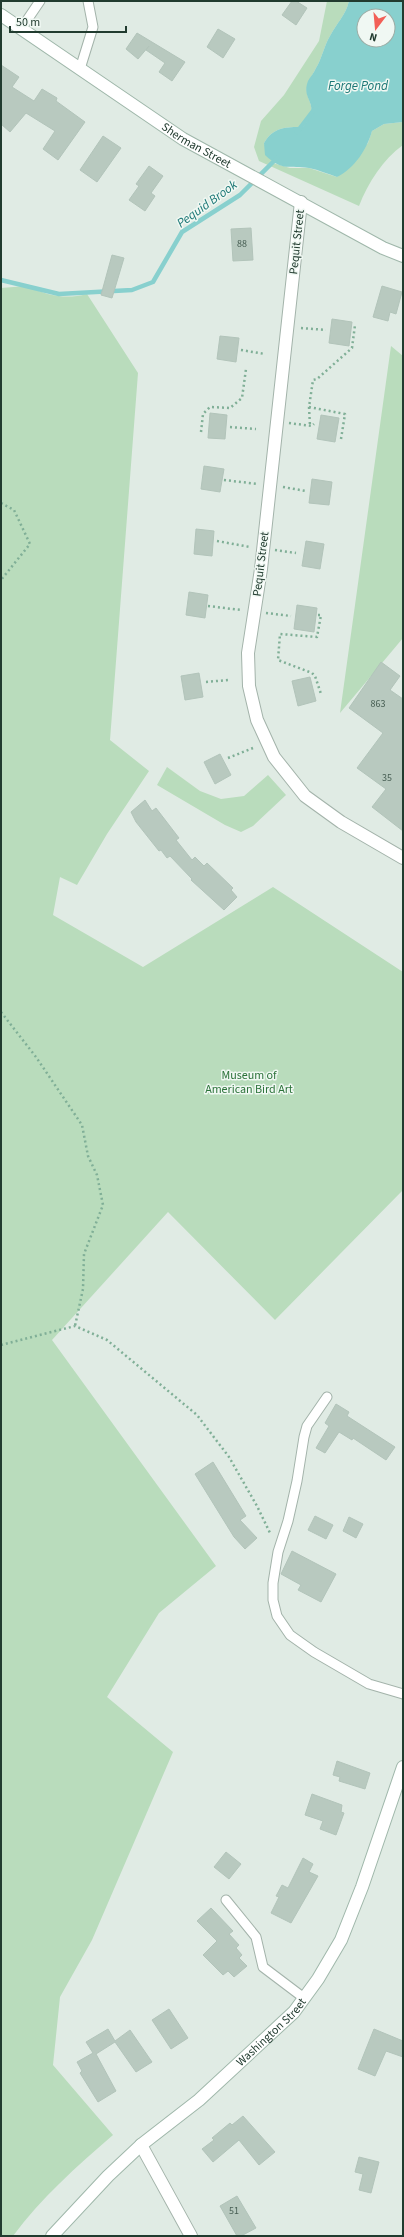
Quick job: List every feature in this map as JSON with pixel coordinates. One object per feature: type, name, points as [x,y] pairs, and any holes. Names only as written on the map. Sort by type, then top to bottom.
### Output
[{"type":"main road","name":"Sherman Street","points":[[1,15],[183,139],[383,248],[403,256]]},
{"type":"main road","name":"Pequit Street","points":[[301,202],[267,515],[248,653],[249,686],[257,720],[274,757],[305,796],[341,822],[403,858]]},
{"type":"main road","name":"Washington Street","points":[[52,2236],[108,2176],[141,2145],[199,2100],[294,2012],[341,1940],[401,1780],[403,1767]]},
{"type":"main road","points":[[141,2145],[191,2236]]},
{"type":"lane","points":[[21,29],[40,1]]},
{"type":"lane","points":[[80,69],[93,27],[88,1]]},
{"type":"lane","points":[[327,1397],[307,1426],[288,1521],[278,1552],[272,1583],[273,1600],[277,1616],[290,1635],[369,1684],[403,1694]]},
{"type":"lane","points":[[226,1900],[256,1937],[263,1967],[304,1998]]},
{"type":"path","points":[[310,426],[309,407],[313,380],[317,379],[352,348],[355,325]]},
{"type":"path","points":[[300,328],[326,330]]},
{"type":"path","points":[[240,350],[265,354]]},
{"type":"path","points":[[201,432],[203,414],[210,407],[230,408],[242,398],[246,369]]},
{"type":"path","points":[[309,407],[345,414],[341,439]]},
{"type":"path","points":[[288,423],[310,426],[314,424]]},
{"type":"path","points":[[230,426],[256,429]]},
{"type":"path","points":[[1,503],[14,510],[30,544],[1,580]]},
{"type":"path","points":[[208,606],[292,616]]},
{"type":"path","points":[[318,614],[321,616],[317,637],[280,634],[278,660],[312,673],[315,676],[321,694]]},
{"type":"path","points":[[206,682],[228,680]]},
{"type":"path","points":[[228,758],[253,748]]},
{"type":"path","points":[[1,1012],[36,1057],[82,1126],[88,1156],[97,1176],[103,1205],[84,1254],[83,1289],[75,1326]]},
{"type":"path","points":[[1,1345],[75,1326],[107,1340],[197,1416],[229,1457],[257,1506],[278,1552]]},
{"type":"green space","points":[[327,1],[349,1],[348,6],[328,40],[309,81],[307,93],[311,112],[309,119],[303,127],[291,127],[276,131],[264,143],[273,163],[290,168],[309,168],[337,177],[368,143],[372,131],[384,124],[403,122],[403,145],[389,157],[377,172],[359,206],[259,161],[254,147],[261,121],[284,95],[319,41]]},
{"type":"green space","name":"Museum of American Bird Art","points":[[26,286],[56,296],[71,297],[87,294],[138,373],[110,740],[149,771],[107,834],[77,885],[60,877],[53,915],[143,967],[273,887],[403,972],[403,1190],[275,1320],[168,1212],[52,1340],[216,1566],[159,1613],[107,1697],[173,1752],[92,1940],[60,1997],[53,2065],[113,2135],[47,2196],[13,2236],[1,2236],[1,288]]},
{"type":"green space","points":[[391,346],[403,356],[403,638],[340,713]]},
{"type":"green space","points":[[167,767],[200,791],[221,799],[244,796],[268,775],[286,795],[253,826],[241,832],[225,825],[157,785]]},
{"type":"water","name":"Forge Pond","points":[[349,1],[403,1],[403,122],[384,124],[372,131],[367,145],[355,163],[337,177],[309,168],[286,167],[277,164],[265,155],[264,143],[276,131],[291,127],[303,127],[309,119],[311,107],[306,88],[308,81],[318,64],[332,32],[343,15]]},
{"type":"building","points":[[292,1],[296,1],[307,8],[296,25],[282,15]]},
{"type":"building","points":[[218,29],[235,39],[223,58],[207,47]]},
{"type":"building","points":[[137,33],[185,62],[172,81],[159,72],[165,63],[146,50],[149,46],[138,59],[126,49]]},
{"type":"building","points":[[1,65],[19,77],[12,87],[34,101],[42,89],[57,98],[56,101],[85,122],[58,160],[43,149],[55,131],[26,113],[10,132],[1,124]]},
{"type":"building","points":[[103,136],[121,148],[97,182],[80,170]]},
{"type":"building","points":[[149,166],[163,176],[151,193],[155,196],[145,211],[129,200],[139,186],[136,184]]},
{"type":"building","points":[[251,228],[253,260],[233,261],[231,229]]},
{"type":"building","points":[[112,255],[124,258],[112,298],[101,295]]},
{"type":"building","points":[[382,286],[402,292],[396,314],[390,312],[388,321],[373,317]]},
{"type":"building","points":[[332,319],[352,322],[349,346],[329,343]]},
{"type":"building","points":[[220,336],[239,338],[236,362],[217,359]]},
{"type":"building","points":[[210,413],[227,415],[225,439],[208,438]]},
{"type":"building","points":[[321,415],[339,418],[335,442],[317,439]]},
{"type":"building","points":[[204,466],[224,469],[220,492],[201,489]]},
{"type":"building","points":[[312,479],[332,482],[329,505],[309,503]]},
{"type":"building","points":[[196,529],[214,531],[212,556],[194,554]]},
{"type":"building","points":[[306,541],[324,544],[320,569],[302,566]]},
{"type":"building","points":[[189,592],[208,595],[205,618],[186,615]]},
{"type":"building","points":[[297,605],[317,608],[314,632],[294,629]]},
{"type":"building","points":[[381,662],[400,676],[390,690],[403,699],[403,831],[372,807],[386,789],[357,768],[383,733],[349,708]]},
{"type":"building","points":[[199,673],[203,697],[185,700],[181,676]]},
{"type":"building","points":[[310,677],[316,701],[298,706],[292,681]]},
{"type":"building","points":[[220,754],[231,775],[215,784],[204,762]]},
{"type":"building","points":[[145,800],[152,811],[156,808],[179,838],[176,840],[192,860],[195,857],[204,866],[207,863],[233,888],[231,890],[237,897],[224,910],[191,880],[192,879],[170,856],[167,858],[161,850],[159,851],[136,822],[131,812]]},
{"type":"building","points":[[336,1404],[349,1412],[347,1416],[395,1447],[386,1460],[353,1438],[352,1440],[339,1432],[325,1453],[316,1448],[329,1426],[325,1423]]},
{"type":"building","points":[[213,1462],[246,1516],[240,1520],[257,1538],[245,1549],[234,1537],[195,1474]]},
{"type":"building","points":[[315,1516],[333,1525],[326,1539],[308,1530]]},
{"type":"building","points":[[349,1517],[363,1524],[356,1538],[343,1531]]},
{"type":"building","points":[[292,1551],[336,1574],[321,1602],[298,1590],[301,1585],[281,1574]]},
{"type":"building","points":[[337,1761],[370,1773],[365,1789],[339,1781],[340,1777],[333,1775]]},
{"type":"building","points":[[312,1794],[342,1805],[341,1812],[344,1813],[336,1835],[320,1829],[323,1821],[305,1815]]},
{"type":"building","points":[[226,1852],[241,1864],[229,1879],[214,1867]]},
{"type":"building","points":[[303,1858],[313,1864],[309,1872],[318,1876],[291,1923],[271,1913],[279,1897],[276,1896],[282,1885],[288,1888]]},
{"type":"building","points":[[211,1908],[233,1931],[229,1934],[239,1945],[236,1948],[242,1955],[239,1958],[247,1966],[234,1977],[228,1971],[223,1975],[203,1955],[217,1941],[197,1921]]},
{"type":"building","points":[[169,2009],[188,2038],[171,2049],[152,2020]]},
{"type":"building","points":[[108,2029],[115,2041],[130,2030],[152,2062],[136,2072],[115,2042],[96,2054],[116,2091],[98,2102],[80,2073],[82,2071],[77,2062],[93,2053],[86,2042]]},
{"type":"building","points":[[374,2029],[403,2041],[403,2057],[386,2051],[375,2076],[358,2069]]},
{"type":"building","points":[[243,2116],[275,2152],[259,2165],[239,2140],[213,2162],[202,2149],[214,2140],[212,2138],[230,2123],[232,2125]]},
{"type":"building","points":[[359,2157],[379,2162],[371,2193],[359,2190],[363,2174],[355,2172]]},
{"type":"building","points":[[237,2196],[256,2228],[241,2236],[237,2236],[220,2206]]},
{"type":"waterway","name":"Pequid Brook","points":[[297,132],[316,107]]},
{"type":"waterway","name":"Pequid Brook","points":[[1,280],[59,294],[132,290],[153,282],[182,232],[240,195],[277,158]]}]
